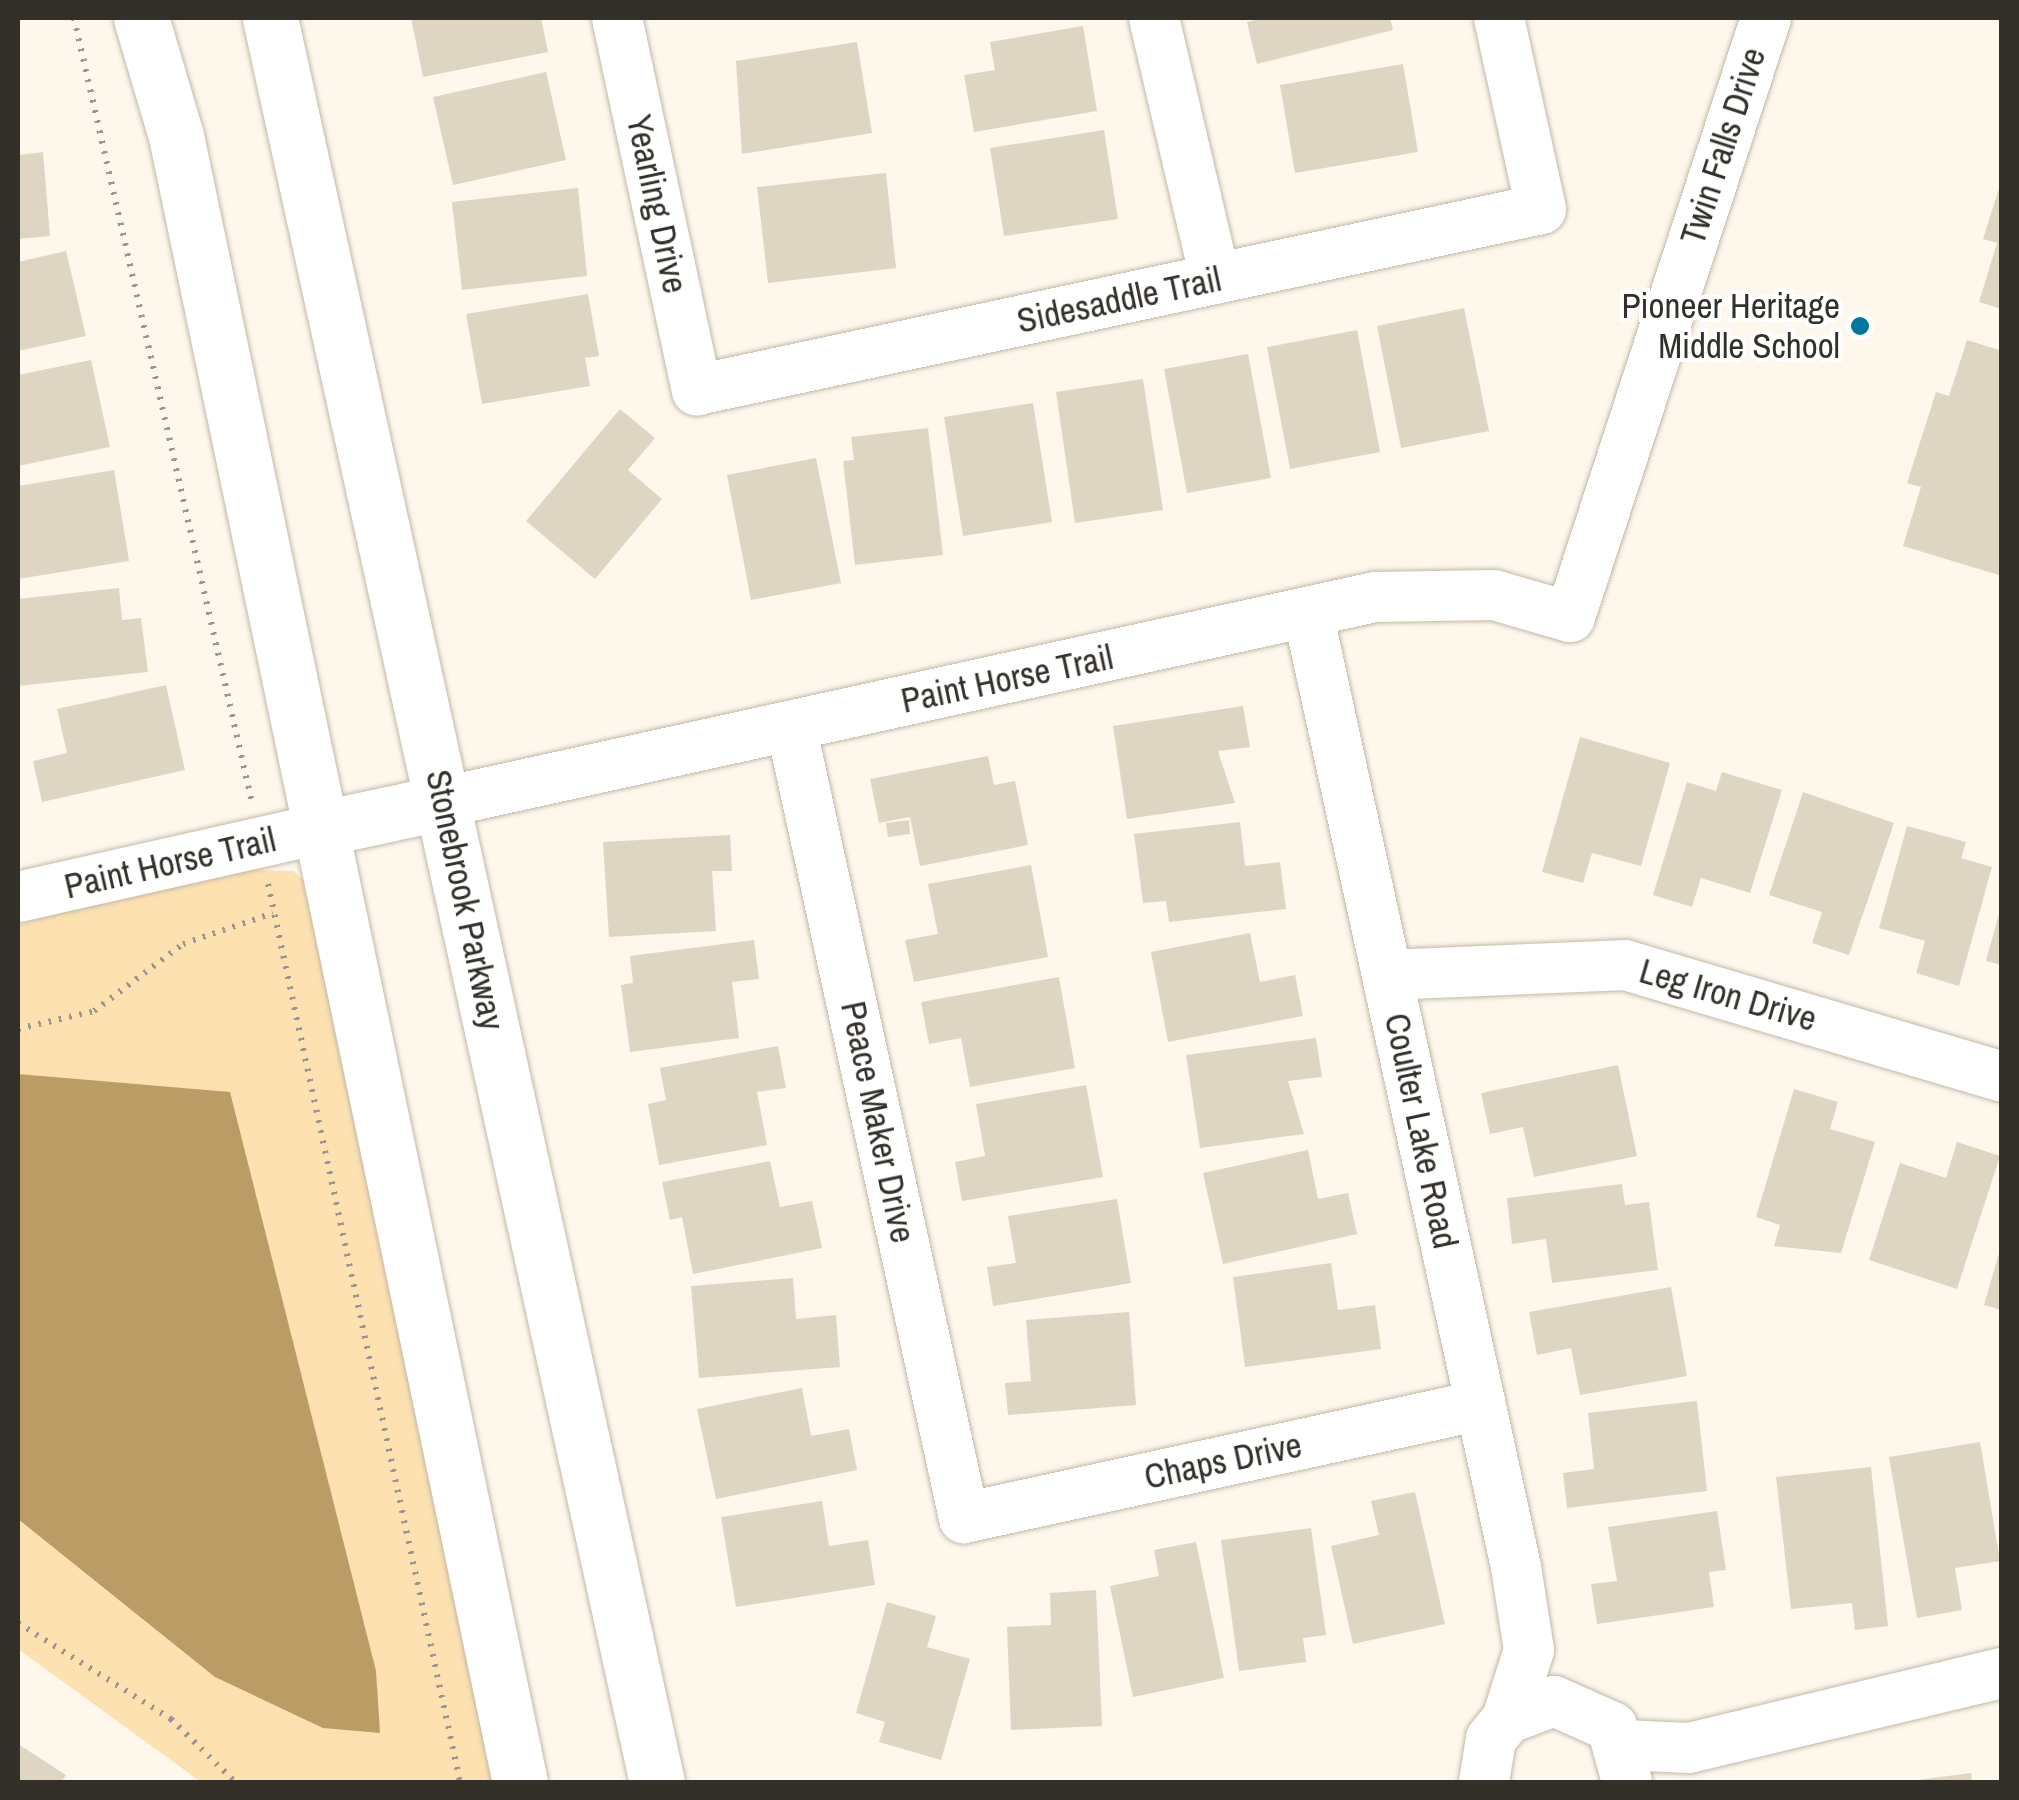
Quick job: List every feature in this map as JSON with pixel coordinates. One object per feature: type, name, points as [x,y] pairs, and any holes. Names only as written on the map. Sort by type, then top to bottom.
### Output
[{"type":"main road","points":[[141,18],[176,136],[520,1782]]},
{"type":"main road","name":"Stonebrook Parkway","points":[[270,18],[657,1782]]},
{"type":"main road","points":[[323,828],[444,802]]},
{"type":"street","name":"Yearling Drive","points":[[618,18],[697,390]]},
{"type":"street","points":[[1154,18],[1215,279]]},
{"type":"street","name":"Sidesaddle Trail","points":[[697,390],[1540,210],[1499,18]]},
{"type":"street","name":"Twin Falls Drive","points":[[1570,617],[1766,18]]},
{"type":"street","name":"Paint Horse Trail","points":[[444,802],[1423,590],[1494,596],[1570,617]]},
{"type":"street","name":"Coulter Lake Road","points":[[1308,613],[1481,1405],[1529,1650],[1568,1702],[1592,1711],[1628,1770]]},
{"type":"street","name":"Peace Maker Drive","points":[[791,726],[964,1518]]},
{"type":"street","name":"Paint Horse Trail","points":[[18,897],[323,828]]},
{"type":"street","name":"Leg Iron Drive","points":[[1387,974],[1624,965],[2002,1076]]},
{"type":"street","name":"Chaps Drive","points":[[964,1518],[1481,1405]]},
{"type":"street","name":"Coulter Lake Road","points":[[1472,1776],[1507,1719],[1529,1650]]},
{"type":"street","points":[[1628,1770],[1689,1748],[2002,1673]]},
{"type":"street","points":[[1507,1719],[1568,1702]]},
{"type":"path","points":[[74,18],[261,843],[460,1782]]},
{"type":"path","points":[[18,1028],[94,1011],[184,944],[273,913]]},
{"type":"path","points":[[18,1624],[171,1719],[235,1782]]},
{"type":"shaded area","points":[[215,869],[293,871],[314,890],[496,1782],[201,1782],[18,1649],[18,925]]},
{"type":"shaded area","points":[[18,1074],[230,1092],[376,1671],[380,1733],[323,1728],[215,1677],[18,1519]]},
{"type":"building","points":[[411,18],[541,18],[548,52],[423,77]]},
{"type":"building","points":[[1264,18],[1390,18],[1393,30],[1257,64],[1247,22]]},
{"type":"building","points":[[1083,26],[1097,111],[974,132],[964,75],[995,70],[990,42]]},
{"type":"building","points":[[857,42],[872,133],[742,154],[736,61]]},
{"type":"building","points":[[1403,64],[1418,152],[1295,173],[1280,85]]},
{"type":"building","points":[[546,72],[566,160],[453,185],[433,97]]},
{"type":"building","points":[[1104,130],[1118,219],[1004,236],[990,148]]},
{"type":"building","points":[[43,152],[50,236],[18,239],[18,155]]},
{"type":"building","points":[[886,173],[896,268],[768,283],[757,187]]},
{"type":"building","points":[[2001,182],[2002,309],[1979,302],[1997,243],[1983,239]]},
{"type":"building","points":[[578,188],[587,276],[462,290],[452,202]]},
{"type":"building","points":[[66,251],[86,336],[18,351],[18,262]]},
{"type":"building","points":[[588,294],[599,356],[585,358],[590,386],[482,404],[466,314]]},
{"type":"building","points":[[1464,308],[1489,431],[1401,448],[1377,326]]},
{"type":"building","points":[[1357,330],[1380,452],[1290,469],[1267,347]]},
{"type":"building","name":"Pioneer Heritage Middle School","points":[[1967,340],[2002,351],[2002,576],[1903,546],[1921,487],[1907,483],[1936,392],[1949,396]]},
{"type":"building","points":[[1248,354],[1271,478],[1187,493],[1164,369]]},
{"type":"building","points":[[91,360],[110,447],[18,466],[18,375]]},
{"type":"building","points":[[1143,379],[1163,510],[1075,523],[1056,392]]},
{"type":"building","points":[[1033,403],[1052,522],[963,536],[944,417]]},
{"type":"building","points":[[620,409],[655,438],[628,470],[662,499],[595,579],[526,521]]},
{"type":"building","points":[[928,428],[943,555],[855,565],[843,461],[854,460],[851,437]]},
{"type":"building","points":[[816,458],[841,583],[751,600],[727,475]]},
{"type":"building","points":[[114,470],[129,561],[18,579],[18,486]]},
{"type":"building","points":[[119,588],[122,620],[141,618],[148,672],[18,686],[18,599]]},
{"type":"building","points":[[166,685],[185,770],[42,802],[33,761],[67,753],[57,709]]},
{"type":"building","points":[[1243,706],[1250,747],[1218,751],[1235,803],[1127,819],[1113,726]]},
{"type":"building","points":[[1580,737],[1670,763],[1641,866],[1592,853],[1583,883],[1542,872]]},
{"type":"building","points":[[988,756],[994,785],[1015,781],[1028,845],[920,866],[910,817],[879,823],[870,779]]},
{"type":"building","points":[[1722,772],[1782,790],[1750,893],[1701,878],[1692,907],[1653,895],[1687,782],[1716,791]]},
{"type":"building","points":[[1803,792],[1894,823],[1849,955],[1812,943],[1822,912],[1769,895]]},
{"type":"building","points":[[909,820],[910,834],[888,837],[886,823]]},
{"type":"building","points":[[1240,822],[1245,866],[1280,862],[1286,909],[1169,922],[1166,901],[1143,903],[1134,834]]},
{"type":"building","points":[[1907,826],[1966,842],[1961,858],[1992,867],[1959,986],[1916,973],[1925,941],[1879,928]]},
{"type":"building","points":[[730,835],[732,871],[712,871],[716,931],[609,937],[603,842]]},
{"type":"building","points":[[1031,865],[1048,957],[914,982],[905,940],[938,934],[928,884]]},
{"type":"building","points":[[2002,911],[2002,965],[1986,961]]},
{"type":"building","points":[[1250,933],[1260,982],[1295,975],[1303,1016],[1168,1042],[1151,952]]},
{"type":"building","points":[[754,940],[759,979],[732,982],[739,1038],[630,1052],[621,985],[633,983],[630,956]]},
{"type":"building","points":[[1059,977],[1075,1068],[970,1087],[961,1038],[929,1044],[921,1002]]},
{"type":"building","points":[[1316,1038],[1322,1077],[1288,1081],[1304,1134],[1200,1148],[1186,1055]]},
{"type":"building","points":[[778,1046],[786,1088],[757,1092],[767,1145],[659,1165],[648,1104],[666,1100],[660,1068]]},
{"type":"building","points":[[1618,1065],[1637,1156],[1534,1177],[1523,1127],[1490,1134],[1481,1093]]},
{"type":"building","points":[[1086,1085],[1103,1177],[962,1201],[955,1162],[985,1156],[976,1104]]},
{"type":"building","points":[[1794,1089],[1838,1102],[1830,1129],[1875,1142],[1841,1253],[1774,1246],[1780,1225],[1756,1217]]},
{"type":"building","points":[[1957,1142],[2000,1156],[1957,1289],[1869,1260],[1900,1163],[1946,1178]]},
{"type":"building","points":[[1308,1150],[1318,1199],[1348,1193],[1357,1234],[1223,1264],[1203,1173]]},
{"type":"building","points":[[770,1161],[780,1207],[812,1201],[822,1248],[693,1274],[682,1217],[670,1220],[662,1182]]},
{"type":"building","points":[[1622,1184],[1625,1205],[1649,1202],[1658,1270],[1552,1283],[1546,1239],[1512,1244],[1507,1198]]},
{"type":"building","points":[[1117,1199],[1131,1283],[993,1306],[987,1267],[1016,1263],[1008,1216]]},
{"type":"building","points":[[2002,1250],[2002,1310],[1984,1305]]},
{"type":"building","points":[[1331,1263],[1338,1310],[1375,1305],[1381,1349],[1245,1367],[1233,1277]]},
{"type":"building","points":[[793,1278],[796,1319],[836,1315],[840,1367],[699,1378],[691,1286]]},
{"type":"building","points":[[1671,1287],[1687,1376],[1580,1395],[1571,1348],[1537,1355],[1529,1312]]},
{"type":"building","points":[[1129,1312],[1136,1405],[1008,1415],[1005,1383],[1031,1381],[1026,1320]]},
{"type":"building","points":[[802,1388],[811,1436],[849,1429],[857,1470],[716,1499],[697,1409]]},
{"type":"building","points":[[1697,1401],[1707,1491],[1567,1508],[1563,1473],[1594,1469],[1588,1413]]},
{"type":"building","points":[[1980,1442],[2000,1561],[1955,1568],[1962,1610],[1917,1618],[1889,1457]]},
{"type":"building","points":[[1871,1467],[1888,1626],[1855,1630],[1852,1603],[1791,1609],[1776,1477]]},
{"type":"building","points":[[1415,1492],[1445,1624],[1353,1644],[1331,1546],[1379,1535],[1371,1501]]},
{"type":"building","points":[[822,1501],[829,1546],[868,1540],[875,1585],[736,1607],[721,1517]]},
{"type":"building","points":[[1717,1511],[1726,1570],[1709,1572],[1714,1607],[1597,1624],[1591,1584],[1617,1581],[1608,1527]]},
{"type":"building","points":[[1311,1528],[1326,1635],[1303,1638],[1306,1662],[1239,1671],[1221,1540]]},
{"type":"building","points":[[1196,1542],[1224,1678],[1133,1697],[1110,1586],[1159,1576],[1154,1550]]},
{"type":"building","points":[[1096,1590],[1102,1726],[1011,1730],[1007,1627],[1051,1625],[1050,1593]]},
{"type":"building","points":[[887,1602],[936,1616],[927,1647],[970,1659],[941,1760],[879,1742],[885,1722],[856,1713]]},
{"type":"building","points":[[18,1744],[66,1775],[61,1782],[18,1782]]},
{"type":"building","points":[[1971,1773],[1972,1782],[1918,1782],[1918,1780]]},
{"type":"place","name":"Pioneer Heritage Middle School","points":[[1860,326]]}]
